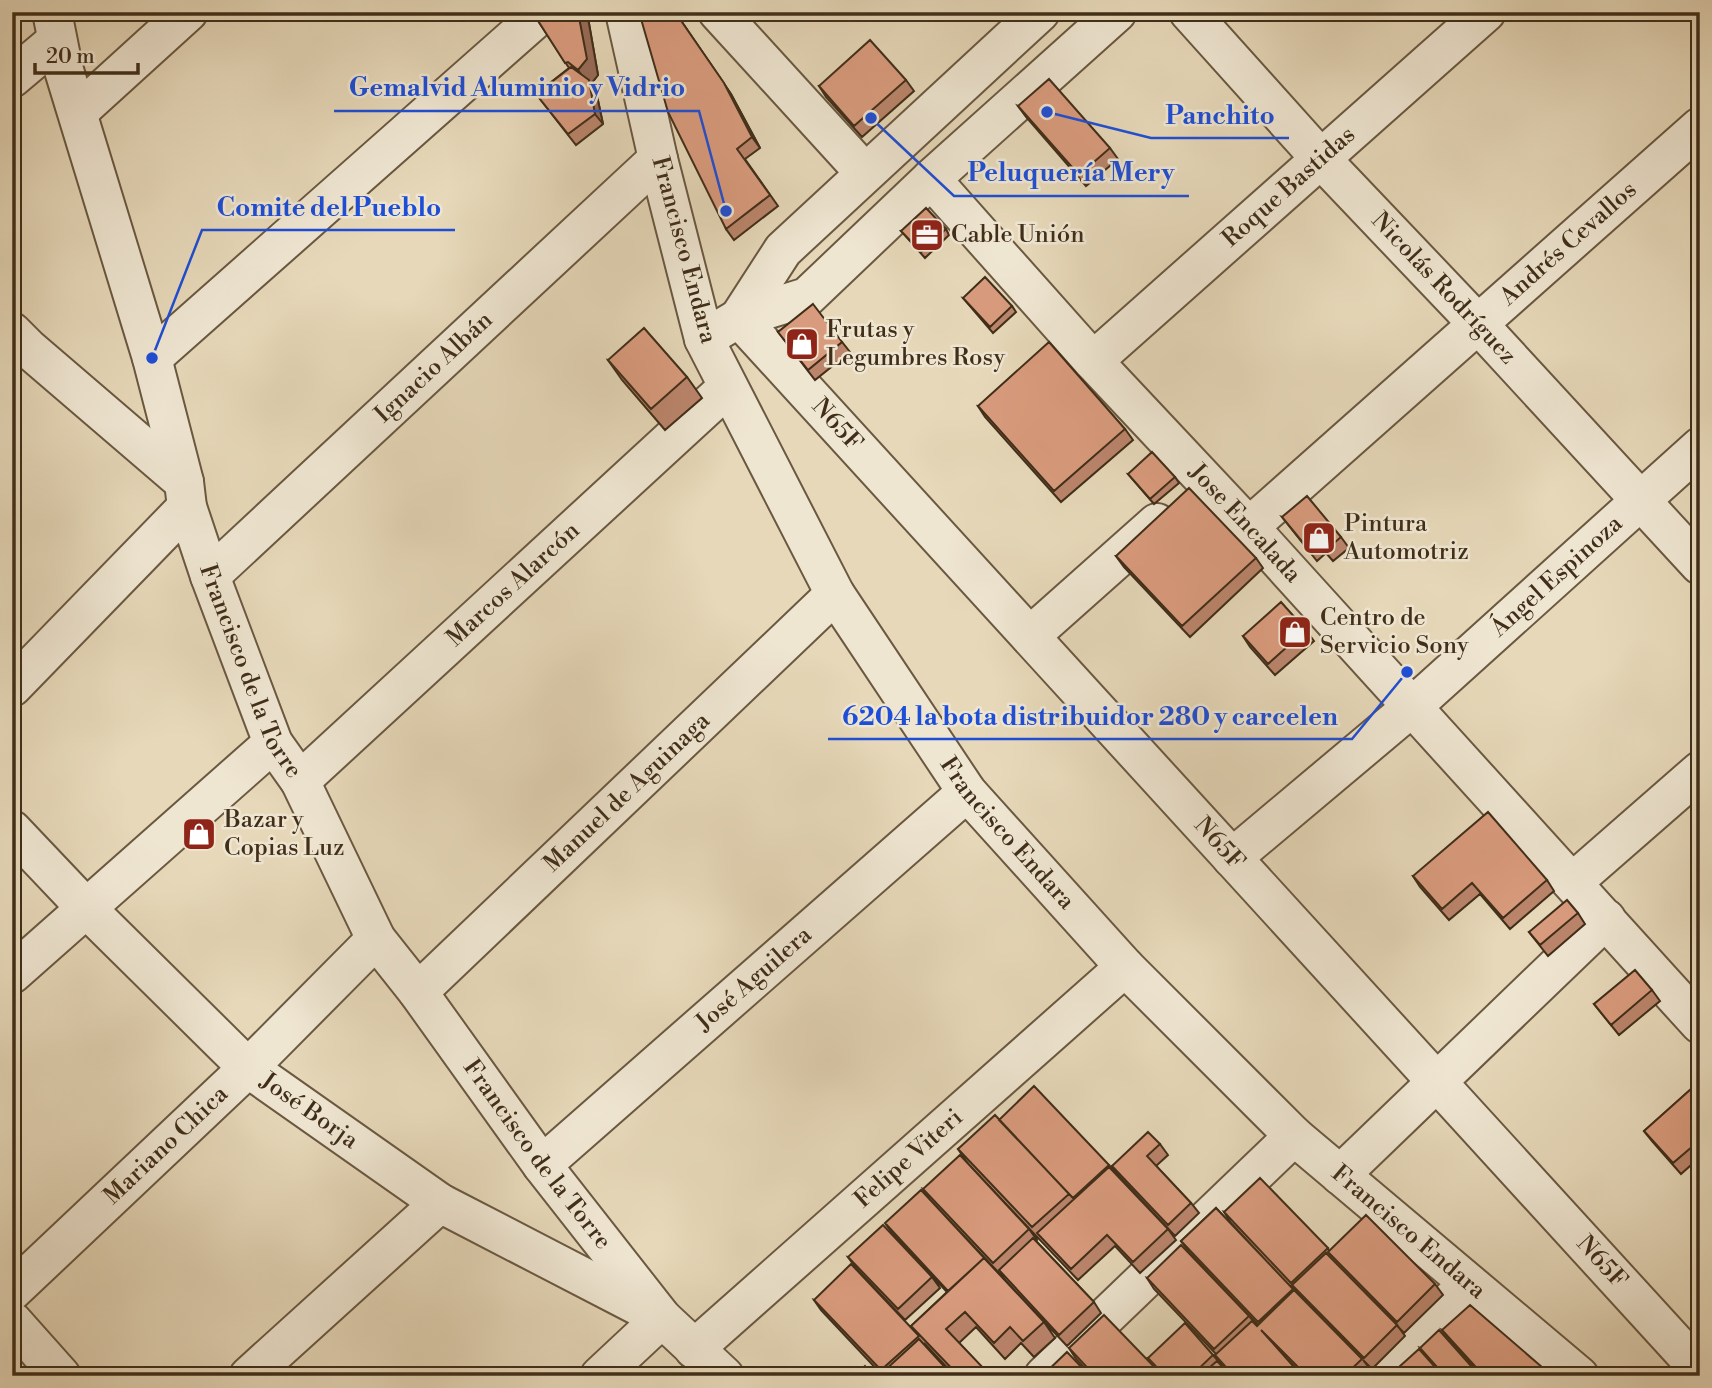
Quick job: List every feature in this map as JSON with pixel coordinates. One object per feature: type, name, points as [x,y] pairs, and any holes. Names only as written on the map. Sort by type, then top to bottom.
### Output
[{"type":"street","points":[[78,112],[188,12]]},
{"type":"street","points":[[152,358],[543,12]]},
{"type":"street","name":"Francisco Endara","points":[[625,12],[658,159],[704,339],[835,593],[967,792],[1125,967],[1294,1136],[1579,1376]]},
{"type":"street","points":[[718,12],[865,173]]},
{"type":"street","points":[[704,339],[739,318],[807,297],[932,179],[1117,12]]},
{"type":"street","name":"Nicolás Rodríguez","points":[[1189,12],[1321,159],[1478,324],[1700,565]]},
{"type":"street","name":"Roque Bastidas","points":[[1093,361],[1486,12]]},
{"type":"street","points":[[739,318],[783,250],[1036,14]]},
{"type":"street","points":[[12,78],[55,26]]},
{"type":"street","name":"Francisco de la Torre","points":[[55,26],[63,67],[152,358],[186,494],[210,576],[273,743],[300,781],[376,939],[418,992],[542,1166],[662,1318],[724,1376]]},
{"type":"street","name":"Andrés Cevallos","points":[[1249,527],[1700,127]]},
{"type":"street","name":"Ignacio Albán","points":[[210,576],[658,159]]},
{"type":"street","name":"Jose Encalada","points":[[932,179],[1093,361],[1413,706],[1700,1024]]},
{"type":"street","name":"N65F","points":[[739,318],[1700,1370]]},
{"type":"street","points":[[12,687],[186,494],[18,348]]},
{"type":"street","name":"Marcos Alarcón","points":[[300,781],[728,387]]},
{"type":"street","name":"Ángel Espinoza","points":[[1232,858],[1413,706],[1700,447]]},
{"type":"street","points":[[1030,636],[1205,479]]},
{"type":"street","name":"Manuel de Aguinaga","points":[[418,992],[835,593]]},
{"type":"street","points":[[12,974],[273,743]]},
{"type":"street","points":[[1573,882],[1700,771]]},
{"type":"street","name":"José Aguilera","points":[[542,1166],[967,792]]},
{"type":"street","name":"José Borja","points":[[12,830],[86,908],[248,1068],[440,1203],[662,1318]]},
{"type":"street","points":[[1340,1175],[1606,919]]},
{"type":"street","name":"Mariano Chica","points":[[12,1290],[248,1068],[376,939]]},
{"type":"street","name":"Felipe Viteri","points":[[694,1349],[1125,967]]},
{"type":"street","points":[[1044,1376],[1294,1136]]},
{"type":"street","points":[[249,1376],[440,1203]]},
{"type":"street","points":[[1367,1376],[1468,1284]]},
{"type":"street","points":[[600,1376],[662,1318]]},
{"type":"street","points":[[12,1321],[61,1376]]},
{"type":"building","points":[[541,12],[578,12],[587,59],[578,70],[568,62],[565,63],[535,16]]},
{"type":"building","points":[[639,12],[675,12],[724,83],[752,137],[737,149],[770,195],[726,229],[668,112]]},
{"type":"building","points":[[870,40],[906,80],[854,126],[819,86]]},
{"type":"building","points":[[571,67],[589,80],[595,114],[568,134],[536,94]]},
{"type":"building","points":[[1049,79],[1110,148],[1079,175],[1018,106]]},
{"type":"building","name":"Cable Unión","points":[[926,208],[946,229],[921,252],[901,231]]},
{"type":"building","points":[[985,277],[1012,306],[990,327],[963,298]]},
{"type":"building","points":[[813,304],[842,342],[808,370],[778,332]]},
{"type":"building","points":[[644,328],[687,377],[651,409],[608,360]]},
{"type":"building","points":[[1049,342],[1125,429],[1054,491],[978,406]]},
{"type":"building","points":[[1152,452],[1175,477],[1150,499],[1128,474]]},
{"type":"building","points":[[1189,488],[1256,558],[1182,626],[1116,556]]},
{"type":"building","name":"Pintura Automotriz","points":[[1307,496],[1341,537],[1326,550],[1319,542],[1309,550],[1282,517]]},
{"type":"building","points":[[1281,602],[1306,630],[1268,664],[1243,636]]},
{"type":"building","points":[[1488,812],[1547,880],[1503,918],[1472,883],[1442,909],[1413,876]]},
{"type":"building","points":[[1567,900],[1578,913],[1540,945],[1529,932]]},
{"type":"building","points":[[1635,970],[1652,990],[1611,1025],[1594,1004]]},
{"type":"building","points":[[1700,1081],[1700,1140],[1673,1163],[1644,1131]]},
{"type":"building","points":[[1034,1086],[1109,1165],[1073,1198],[999,1120]]},
{"type":"building","points":[[995,1115],[1069,1194],[1032,1227],[958,1149]]},
{"type":"building","points":[[1148,1132],[1160,1144],[1147,1156],[1191,1203],[1168,1225],[1112,1166]]},
{"type":"building","points":[[960,1155],[1029,1229],[993,1263],[923,1189]]},
{"type":"building","points":[[1109,1167],[1168,1229],[1133,1262],[1107,1235],[1071,1269],[1037,1233]]},
{"type":"building","points":[[1260,1178],[1328,1248],[1291,1283],[1224,1212]]},
{"type":"building","points":[[921,1190],[987,1261],[984,1258],[948,1291],[885,1223]]},
{"type":"building","points":[[1216,1208],[1293,1289],[1258,1322],[1181,1241]]},
{"type":"building","points":[[1366,1215],[1435,1284],[1397,1322],[1328,1252]]},
{"type":"building","points":[[883,1225],[932,1277],[898,1309],[848,1257]]},
{"type":"building","points":[[1033,1238],[1094,1302],[1059,1335],[999,1270]]},
{"type":"building","points":[[1181,1245],[1249,1316],[1214,1349],[1147,1278]]},
{"type":"building","points":[[1326,1253],[1397,1325],[1364,1358],[1292,1285]]},
{"type":"building","points":[[984,1258],[1044,1322],[1023,1341],[1010,1327],[994,1343],[965,1312],[946,1329],[988,1373],[986,1376],[959,1376],[911,1326]]},
{"type":"building","points":[[851,1264],[919,1336],[881,1370],[814,1300]]},
{"type":"building","points":[[1294,1290],[1362,1359],[1344,1376],[1307,1376],[1261,1330],[1302,1376],[1234,1376],[1215,1355],[1252,1321],[1257,1326]]},
{"type":"building","points":[[1470,1305],[1550,1374],[1549,1376],[1484,1376],[1442,1330]]},
{"type":"building","points":[[1104,1315],[1163,1376],[1095,1376],[1069,1348]]},
{"type":"building","points":[[1185,1323],[1213,1355],[1191,1376],[1165,1376],[1148,1358]]},
{"type":"building","points":[[1439,1330],[1480,1376],[1445,1376],[1420,1348]]},
{"type":"building","points":[[919,1339],[953,1376],[886,1376],[883,1372]]},
{"type":"building","points":[[1419,1349],[1443,1376],[1389,1376]]},
{"type":"building","points":[[1067,1352],[1090,1376],[1042,1376]]},
{"type":"building","points":[[1217,1361],[1231,1376],[1200,1376]]},
{"type":"building","points":[[865,1366],[873,1376],[855,1376]]},
{"type":"place","name":"Panchito","points":[[1047,112]]},
{"type":"place","name":"Peluquería Mery","points":[[871,118]]},
{"type":"place","name":"Gemalvid Aluminio y Vidrio","points":[[726,211]]},
{"type":"place","name":"Cable Unión","points":[[927,235]]},
{"type":"place","name":"Frutas y Legumbres Rosy","points":[[802,344]]},
{"type":"place","name":"Comite del Pueblo","points":[[152,358]]},
{"type":"place","name":"Pintura Automotriz","points":[[1319,538]]},
{"type":"place","name":"Centro de Servicio Sony","points":[[1295,632]]},
{"type":"place","name":"6204 la bota distribuidor 280 y carcelen","points":[[1407,672]]},
{"type":"place","name":"Bazar y Copias Luz","points":[[199,834]]}]
